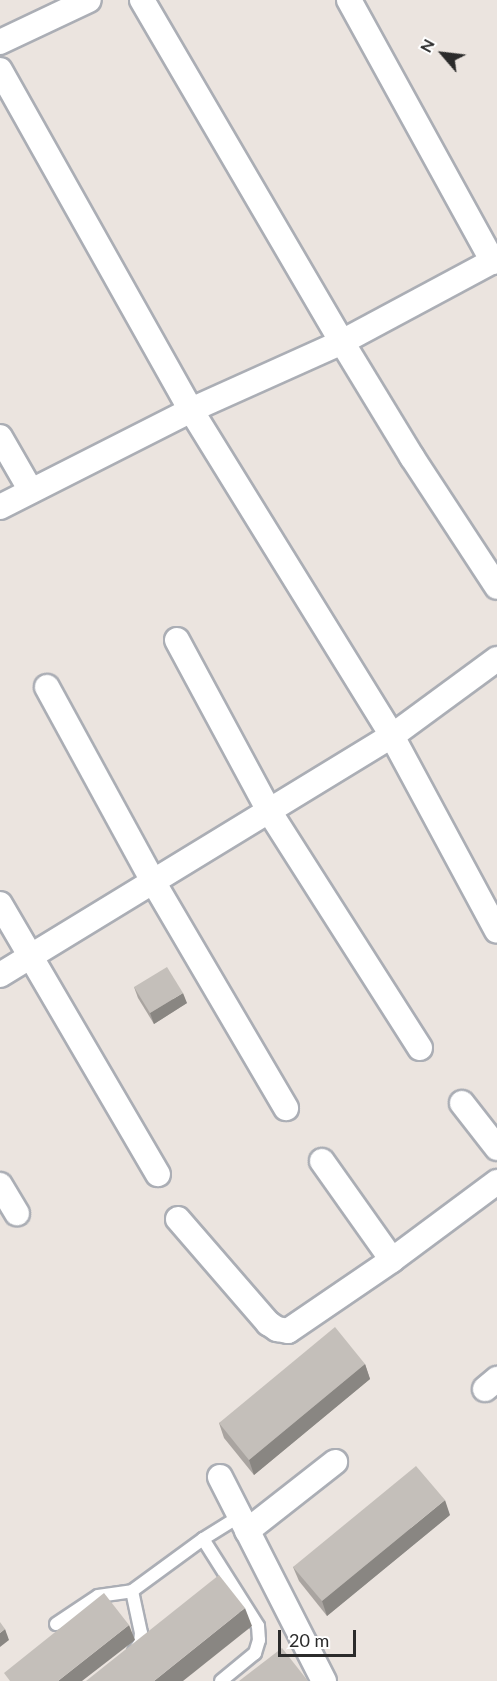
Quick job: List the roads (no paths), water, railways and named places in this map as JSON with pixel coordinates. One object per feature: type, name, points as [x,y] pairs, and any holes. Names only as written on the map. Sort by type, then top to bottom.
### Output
[{"type":"street","points":[[0,42],[89,0]]},
{"type":"street","points":[[142,0],[342,342],[412,457],[497,586]]},
{"type":"street","points":[[0,507],[191,410],[342,342],[495,261],[349,0]]},
{"type":"street","points":[[0,70],[191,410],[392,736],[497,931]]},
{"type":"street","points":[[0,437],[31,491]]},
{"type":"street","points":[[177,640],[269,811],[420,1048]]},
{"type":"street","points":[[0,975],[392,736],[497,659]]},
{"type":"street","points":[[47,687],[154,883],[286,1108]]},
{"type":"street","points":[[0,904],[158,1174]]},
{"type":"street","points":[[462,1103],[497,1148]]},
{"type":"street","points":[[322,1161],[392,1260]]},
{"type":"street","points":[[178,1219],[268,1323],[277,1329],[288,1331],[392,1260],[497,1182]]},
{"type":"street","points":[[0,1185],[16,1213]]},
{"type":"street","points":[[243,1524],[335,1462]]},
{"type":"street","points":[[220,1477],[324,1681]]},
{"type":"lane","points":[[56,1624],[98,1596],[132,1591],[203,1539],[243,1524]]},
{"type":"lane","points":[[203,1539],[258,1626],[259,1640],[255,1653],[221,1681]]},
{"type":"lane","points":[[125,1659],[140,1643],[141,1633],[132,1591]]}]
